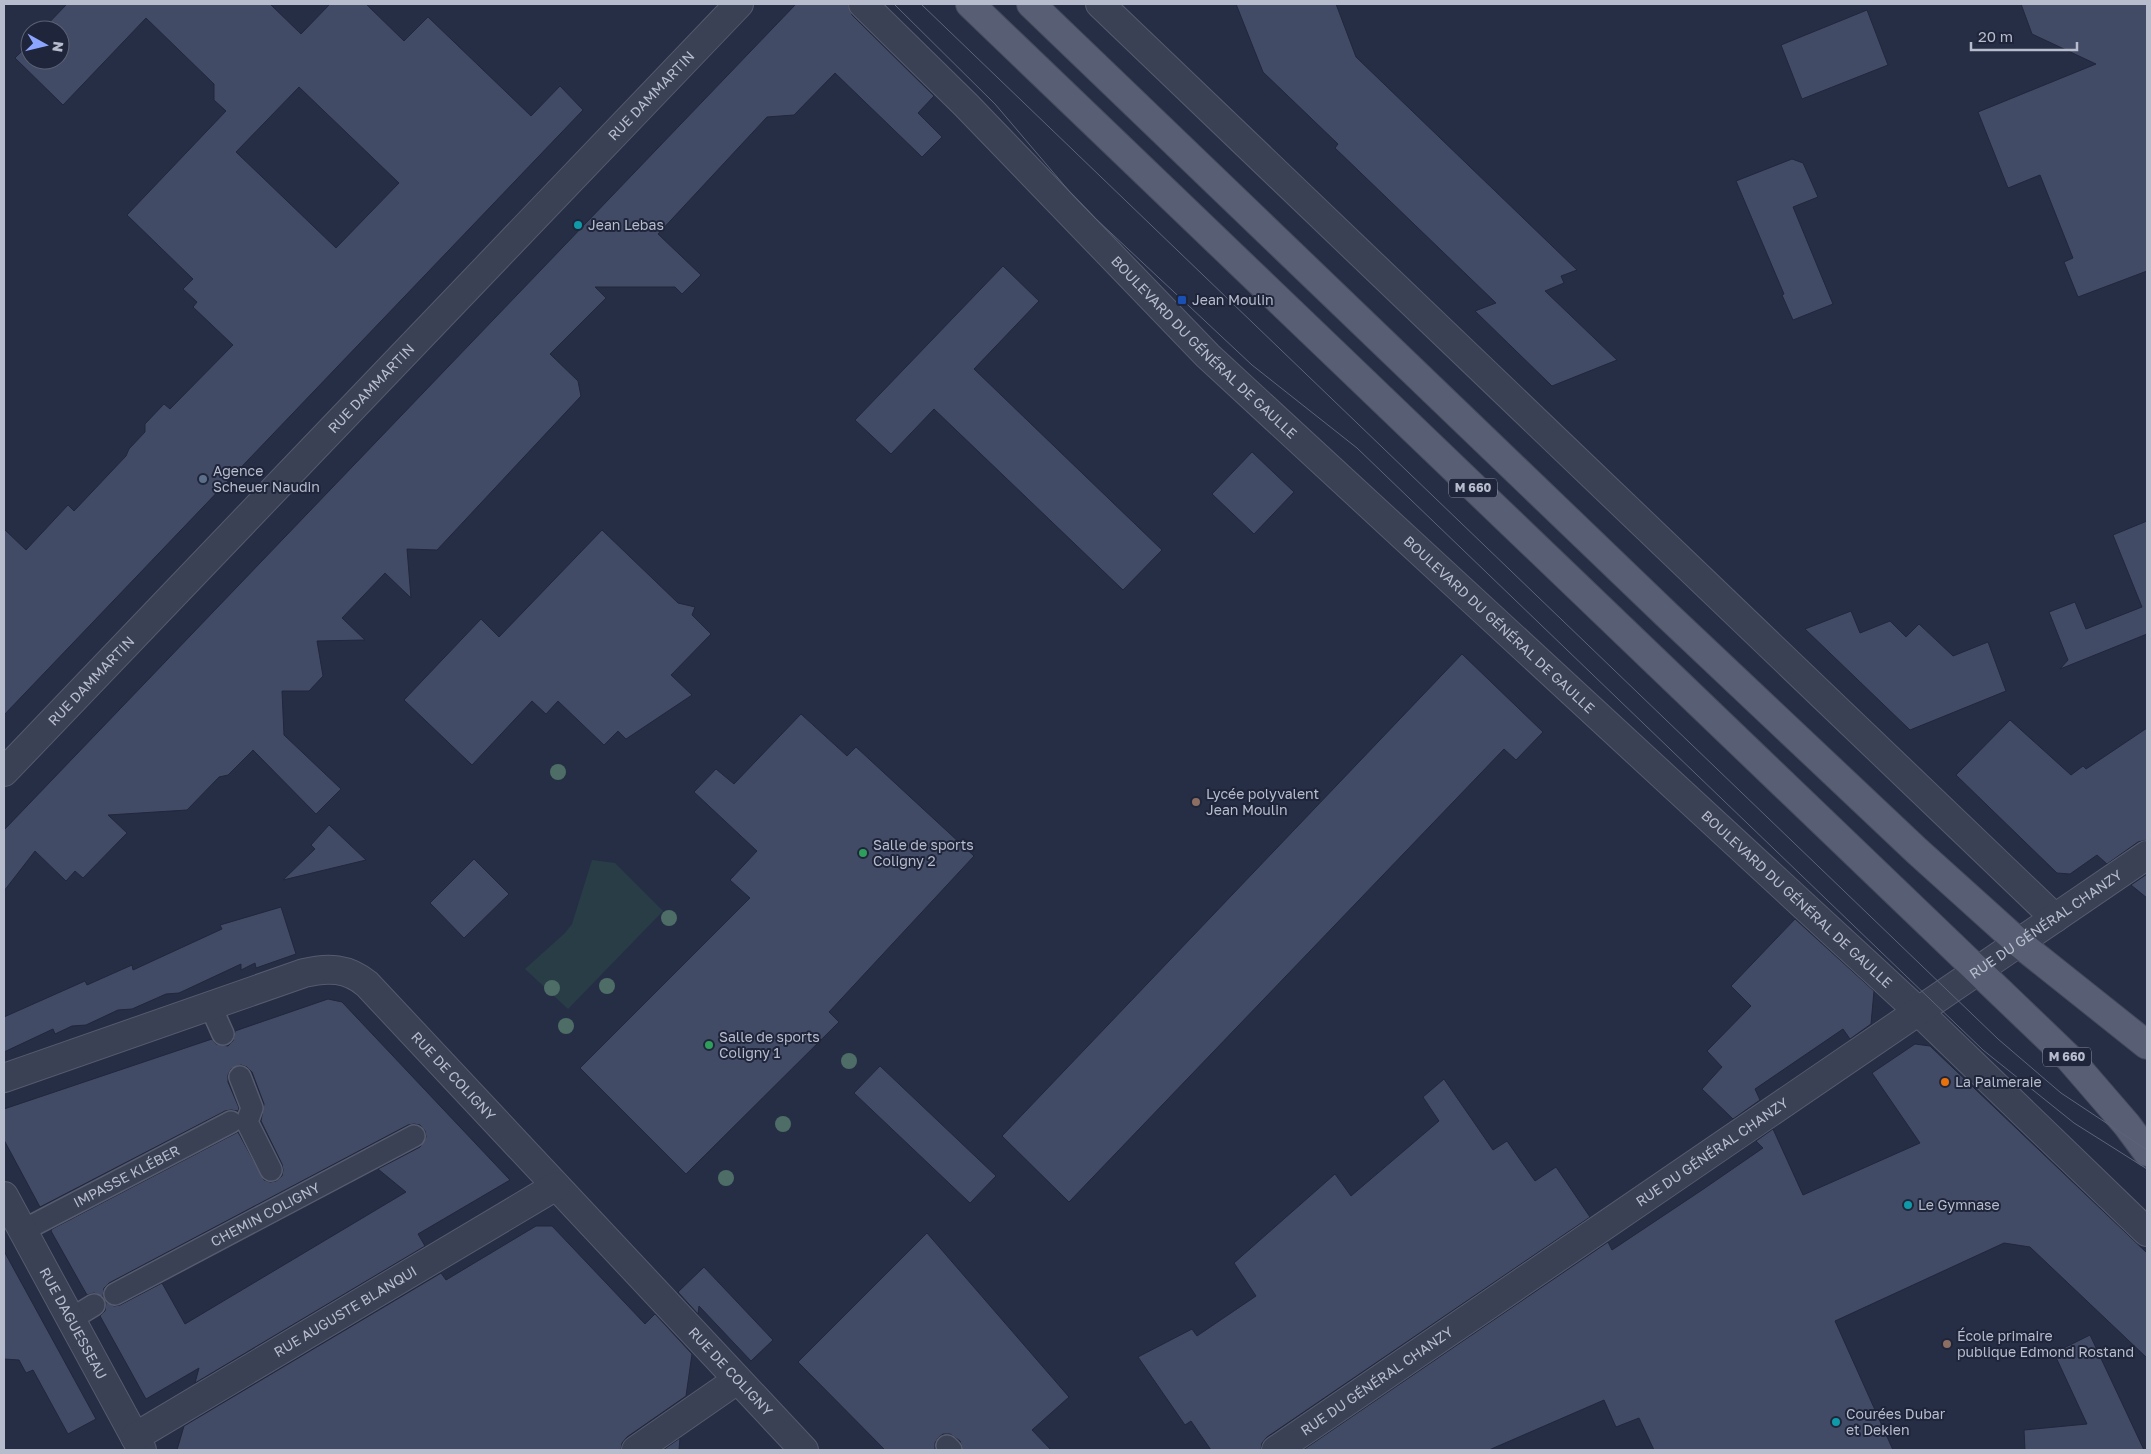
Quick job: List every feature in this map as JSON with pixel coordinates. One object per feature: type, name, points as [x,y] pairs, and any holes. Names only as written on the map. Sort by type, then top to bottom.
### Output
[{"type":"main road","name":"M 660","points":[[970,4],[1716,722],[2070,1059],[2127,1124],[2147,1152]]},
{"type":"main road","name":"M 660","points":[[1031,4],[1667,616],[1917,852],[2019,943],[2147,1044]]},
{"type":"street","name":"RUE DAMMARTIN","points":[[4,772],[739,4]]},
{"type":"street","name":"BOULEVARD DU GÉNÉRAL DE GAULLE","points":[[862,4],[966,105],[1208,356],[1918,1011],[2147,1232]]},
{"type":"street","points":[[1100,4],[2055,918]]},
{"type":"street","name":"RUE DU GÉNÉRAL CHANZY","points":[[1276,1450],[2147,854]]},
{"type":"street","name":"RUE DE COLIGNY","points":[[4,1078],[210,1005],[318,970],[332,969],[357,976],[367,984],[804,1450]]},
{"type":"street","name":"RUE AUGUSTE BLANQUI","points":[[139,1443],[556,1186]]},
{"type":"street","name":"RUE DAGUESSEAU","points":[[4,1196],[139,1443]]},
{"type":"street","points":[[636,1450],[738,1380]]},
{"type":"lane","points":[[210,1005],[222,1034]]},
{"type":"lane","points":[[240,1077],[252,1108],[247,1122],[271,1170]]},
{"type":"lane","name":"IMPASSE KLÉBER","points":[[22,1231],[231,1122]]},
{"type":"lane","name":"CHEMIN COLIGNY","points":[[115,1294],[414,1136]]},
{"type":"lane","points":[[71,1319],[94,1305]]},
{"type":"shaded area","points":[[592,860],[615,863],[663,911],[568,1009],[525,969],[565,933],[572,924]]},
{"type":"building","points":[[67,4],[270,4],[301,34],[330,4],[366,4],[404,41],[428,17],[531,116],[560,86],[583,110],[4,715],[4,529],[26,550],[68,505],[74,511],[126,456],[129,449],[145,432],[145,424],[164,404],[170,409],[233,345],[193,307],[197,302],[183,289],[193,279],[127,215],[226,111],[214,100],[214,84],[146,18],[63,105],[27,70],[70,70],[70,20],[52,20]],"holes":[[[299,87],[399,183],[336,248],[236,152]]]},
{"type":"building","points":[[796,4],[848,4],[852,15],[934,96],[918,113],[942,137],[922,157],[835,73],[794,115],[767,117],[658,234],[701,275],[682,294],[675,287],[595,287],[606,298],[550,354],[578,381],[581,396],[437,550],[407,549],[411,598],[385,573],[342,618],[365,640],[317,641],[323,676],[309,691],[282,691],[284,735],[341,789],[316,814],[253,750],[228,775],[219,777],[187,810],[108,815],[127,833],[83,878],[75,871],[66,881],[35,851],[4,891],[4,830]]},
{"type":"building","points":[[1236,4],[1336,4],[1356,57],[1577,270],[1561,276],[1564,283],[1545,291],[1617,360],[1552,386],[1475,311],[1496,303],[1335,148],[1338,144],[1263,72]]},
{"type":"building","points":[[2021,4],[2147,4],[2147,271],[2078,297],[2064,262],[2073,258],[2040,175],[2008,188],[1978,112],[2096,64],[2032,34]]},
{"type":"building","points":[[1867,10],[1888,65],[1802,99],[1781,45]]},
{"type":"building","points":[[20,53],[20,63],[15,58]]},
{"type":"building","points":[[1792,159],[1803,163],[1818,197],[1793,207],[1833,304],[1793,320],[1782,295],[1784,294],[1736,181]]},
{"type":"building","points":[[1003,266],[1039,301],[974,369],[1162,550],[1123,590],[934,409],[891,454],[855,420]]},
{"type":"building","points":[[1252,452],[1294,492],[1254,534],[1212,494]]},
{"type":"building","points":[[2147,521],[2147,634],[2060,669],[2068,660],[2049,612],[2075,602],[2086,629],[2142,607],[2113,535]]},
{"type":"building","points":[[602,530],[678,603],[695,607],[692,615],[711,634],[671,675],[692,695],[626,739],[618,731],[604,745],[558,701],[546,714],[532,701],[472,765],[404,700],[481,619],[499,637]]},
{"type":"building","points":[[1851,611],[1860,633],[1890,621],[1906,637],[1919,624],[1953,656],[1988,642],[2006,691],[1910,730],[1805,629]]},
{"type":"building","points":[[1462,654],[1543,732],[1516,760],[1504,749],[1069,1202],[1002,1136]]},
{"type":"building","points":[[801,714],[847,756],[856,747],[974,856],[829,1012],[839,1022],[686,1174],[580,1068],[750,898],[730,880],[757,851],[694,792],[716,769],[734,784]]},
{"type":"building","points":[[2010,720],[2071,775],[2083,766],[2086,769],[2147,728],[2147,840],[2138,842],[2107,864],[2097,855],[2070,874],[2057,873],[1956,775]]},
{"type":"building","points":[[329,825],[366,860],[283,880],[315,849],[311,845]]},
{"type":"building","points":[[474,859],[509,894],[464,938],[430,903]]},
{"type":"building","points":[[2147,874],[2147,898],[2131,885]]},
{"type":"building","points":[[281,907],[296,954],[256,968],[255,963],[241,970],[241,964],[179,993],[166,994],[132,1009],[118,1010],[86,1025],[72,1026],[55,1034],[53,1029],[4,1052],[4,1017],[85,981],[87,985],[132,965],[133,970],[222,929],[220,925]]},
{"type":"building","points":[[1795,919],[1874,991],[1871,1024],[1850,1039],[1843,1029],[1755,1089],[1760,1100],[1733,1119],[1702,1089],[1722,1067],[1707,1051],[1751,1006],[1731,986]]},
{"type":"building","points":[[328,999],[342,1002],[510,1180],[418,1234],[425,1246],[195,1383],[199,1368],[146,1399],[100,1316],[105,1311],[106,1302],[114,1306],[120,1305],[162,1283],[185,1324],[406,1192],[378,1169],[420,1147],[426,1137],[425,1131],[420,1125],[408,1125],[109,1283],[104,1288],[103,1297],[94,1293],[87,1295],[51,1231],[52,1229],[238,1132],[264,1180],[276,1181],[282,1176],[282,1164],[261,1121],[264,1104],[252,1072],[247,1067],[241,1065],[231,1069],[228,1075],[228,1082],[239,1108],[238,1111],[225,1111],[40,1207],[4,1140],[4,1109],[212,1039],[216,1044],[228,1046],[233,1041],[235,1031]]},
{"type":"building","points":[[1915,1044],[1930,1046],[2147,1253],[2147,1358],[2030,1247],[2004,1243],[1835,1321],[1893,1450],[1654,1450],[1639,1418],[1616,1427],[1604,1400],[1489,1450],[1303,1450],[1608,1242],[1612,1250],[1702,1190],[1763,1148],[1756,1141],[1773,1129],[1803,1195],[1920,1143],[1872,1073]]},
{"type":"building","points":[[880,1066],[996,1176],[970,1203],[854,1093]]},
{"type":"building","points":[[1444,1079],[1493,1150],[1507,1141],[1535,1181],[1556,1167],[1590,1217],[1267,1437],[1262,1443],[1261,1450],[1211,1450],[1191,1421],[1185,1425],[1138,1357],[1192,1329],[1197,1336],[1256,1296],[1234,1263],[1335,1174],[1351,1196],[1439,1121],[1423,1097]]},
{"type":"building","points":[[536,1226],[552,1226],[645,1324],[655,1314],[692,1354],[686,1396],[627,1437],[622,1443],[621,1450],[177,1450],[184,1426],[441,1273],[446,1280]]},
{"type":"building","points":[[927,1233],[1069,1397],[1032,1430],[1051,1450],[963,1450],[960,1441],[950,1434],[943,1434],[935,1443],[935,1450],[885,1450],[798,1362]]},
{"type":"building","points":[[4,1251],[96,1419],[68,1434],[33,1370],[26,1373],[19,1360],[4,1359]]},
{"type":"building","points":[[704,1267],[773,1340],[751,1361],[699,1306],[698,1314],[678,1292]]},
{"type":"building","points":[[2090,1335],[2144,1450],[2025,1450],[2024,1430],[2087,1424],[2054,1353]]},
{"type":"building","points":[[680,1438],[679,1450],[663,1450]]},
{"type":"tram line","points":[[894,4],[995,104],[1069,191],[1096,219],[1252,365],[1357,448],[1983,1050],[2074,1123],[2147,1169]]},
{"type":"tram line","points":[[921,4],[1998,1039],[2061,1093],[2147,1150]]},
{"type":"place","name":"Jean Lebas","points":[[578,225]]},
{"type":"place","name":"Jean Moulin","points":[[1182,300]]},
{"type":"place","name":"Agence Scheuer Naudin","points":[[203,479]]},
{"type":"place","name":"Lycée polyvalent Jean Moulin","points":[[1196,802]]},
{"type":"place","name":"Salle de sports Coligny 2","points":[[863,853]]},
{"type":"place","name":"Salle de sports Coligny 1","points":[[709,1045]]},
{"type":"place","name":"La Palmeraie","points":[[1945,1082]]},
{"type":"place","name":"Le Gymnase","points":[[1908,1205]]},
{"type":"place","name":"École primaire publique Edmond Rostand","points":[[1947,1344]]},
{"type":"place","name":"Courées Dubar et Dekien","points":[[1836,1422]]}]
